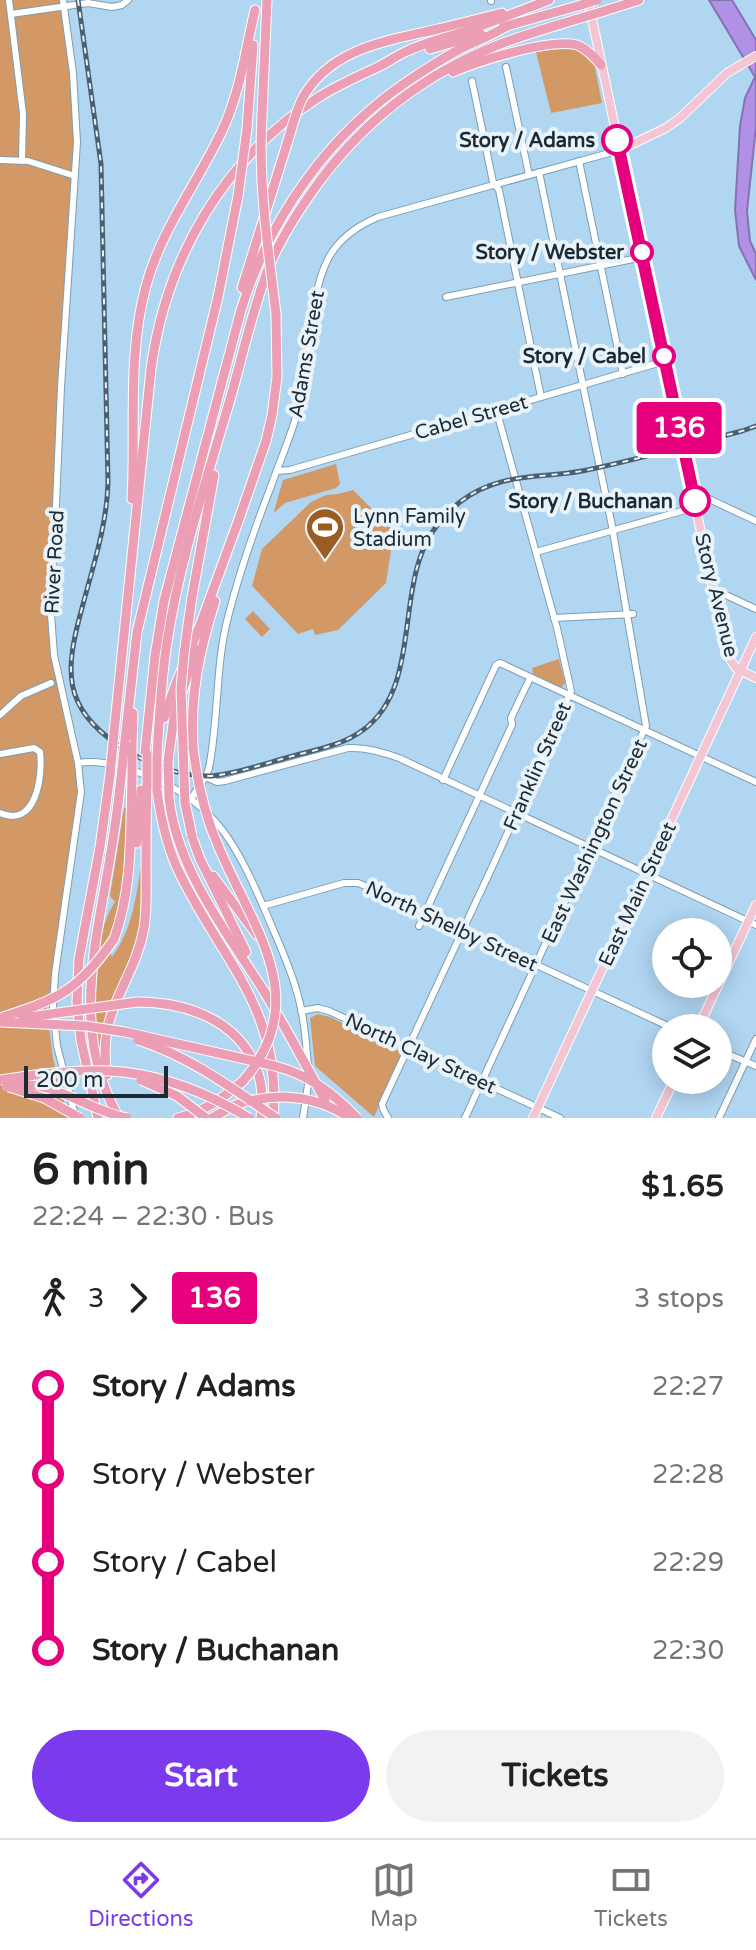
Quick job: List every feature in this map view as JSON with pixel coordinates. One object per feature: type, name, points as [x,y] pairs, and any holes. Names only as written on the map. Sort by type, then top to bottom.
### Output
[{"type":"highway","points":[[0,1020],[56,998],[84,978],[114,939],[124,919],[130,898],[140,784],[149,752],[201,623],[263,452],[272,415],[278,365],[276,314],[261,188],[267,0]]},
{"type":"highway","points":[[381,65],[597,0]]},
{"type":"highway","points":[[158,732],[173,608],[249,327],[269,268],[287,231],[323,176],[368,126],[437,74],[499,44],[639,0]]},
{"type":"highway","points":[[220,386],[233,317],[286,147],[303,98],[316,79],[333,63],[366,47],[546,1]]},
{"type":"highway","points":[[98,1118],[81,1040],[77,1002],[79,959],[110,775],[153,352],[164,302],[183,252],[218,192],[240,165],[270,134],[319,97],[407,51],[546,1]]},
{"type":"highway","points":[[123,646],[134,477],[135,358],[142,302],[162,239],[217,141],[233,104],[255,5]]},
{"type":"highway","points":[[123,1118],[106,1092],[96,1055],[91,1025],[92,956],[128,743],[145,594],[221,287],[238,196],[247,129],[255,5]]},
{"type":"highway","points":[[275,1118],[274,1080],[265,1029],[245,983],[192,897],[169,849],[149,752],[155,656],[162,615],[241,310],[257,266],[280,220],[307,178],[348,131],[395,90],[458,50],[507,26]]},
{"type":"highway","points":[[323,176],[380,121],[433,83],[458,70],[501,55],[565,44],[589,51],[601,65]]},
{"type":"highway","points":[[226,413],[207,506],[184,654],[181,689],[185,803],[200,859],[267,996]]},
{"type":"highway","points":[[178,1118],[222,1098],[243,1081],[263,1053],[274,1020],[276,993],[270,959],[213,833],[199,789],[193,747],[196,674],[204,636],[239,519]]},
{"type":"highway","points":[[216,599],[171,728],[169,798],[175,831],[192,875],[267,996],[335,1118]]},
{"type":"highway","points":[[123,1118],[107,1076],[105,1044],[111,1013],[138,949],[146,909],[140,784],[128,743]]},
{"type":"highway","points":[[192,838],[209,869],[260,939],[270,959]]},
{"type":"highway","points":[[0,1020],[137,1002],[178,1005],[206,1015],[221,1024],[251,1056],[260,1080],[261,1118]]},
{"type":"highway","points":[[0,1020],[134,1033],[297,1073],[325,1088],[357,1118]]},
{"type":"highway","points":[[93,1027],[145,1042],[177,1056],[209,1073],[275,1118]]},
{"type":"highway","points":[[2,1084],[62,1072],[103,1071],[139,1075],[208,1096],[249,1118]]},
{"type":"highway","points":[[103,1071],[161,1088],[185,1101],[206,1118]]},
{"type":"highway","points":[[2,1084],[40,1086],[123,1118]]},
{"type":"highway","points":[[2,1084],[44,1098],[78,1118]]},
{"type":"highway","points":[[212,1118],[244,1102],[271,1097],[301,1098],[326,1105],[350,1118]]},
{"type":"main road","name":"Story Avenue","points":[[584,2],[620,150],[727,655],[731,664],[740,670]]},
{"type":"main road","points":[[620,150],[666,128],[694,106],[716,82],[756,56]]},
{"type":"main road","name":"East Main Street","points":[[533,1118],[755,640]]},
{"type":"main road","points":[[740,670],[756,678]]},
{"type":"main road","points":[[705,1014],[752,923],[756,905]]},
{"type":"main road","points":[[656,1118],[667,1094]]},
{"type":"street","points":[[9,0],[23,114],[22,160]]},
{"type":"street","points":[[11,14],[64,2],[90,1],[112,7],[128,0]]},
{"type":"street","name":"River Road","points":[[64,2],[76,103],[77,142],[50,601],[51,637],[57,673],[81,780],[53,1008],[57,1046],[78,1118]]},
{"type":"street","points":[[506,67],[529,175]]},
{"type":"street","points":[[472,81],[493,182],[499,190],[541,397]]},
{"type":"street","name":"Adams Street","points":[[191,799],[206,777],[211,759],[220,661],[228,615],[302,395],[320,281],[327,261],[356,228],[378,217],[620,150]]},
{"type":"street","points":[[0,160],[22,160],[75,176]]},
{"type":"street","points":[[579,161],[623,374]]},
{"type":"street","name":"East Washington Street","points":[[465,1118],[646,726],[630,614],[539,172]]},
{"type":"street","points":[[446,297],[643,257]]},
{"type":"street","name":"Cabel Street","points":[[277,471],[290,470],[665,361]]},
{"type":"street","name":"Franklin Street","points":[[388,1118],[382,1106],[569,696],[570,681],[554,618],[496,409]]},
{"type":"street","points":[[692,491],[756,521]]},
{"type":"street","points":[[536,552],[696,507]]},
{"type":"street","points":[[713,589],[756,609]]},
{"type":"street","points":[[554,618],[630,614]]},
{"type":"street","points":[[443,780],[498,664],[644,731],[703,752],[756,782]]},
{"type":"street","points":[[419,926],[480,797],[530,678]]},
{"type":"street","points":[[0,715],[21,696],[51,683]]},
{"type":"street","points":[[0,754],[34,748],[40,752],[41,764],[38,790],[29,807],[13,817],[0,813]]},
{"type":"street","points":[[206,777],[217,782],[225,781],[341,749],[356,748],[392,755],[752,923]]},
{"type":"street","points":[[78,763],[110,764],[169,785],[214,819],[232,841],[247,868],[288,965],[301,1011],[309,1074],[303,1118]]},
{"type":"street","name":"North Shelby Street","points":[[263,906],[349,882],[368,886],[652,1019]]},
{"type":"street","name":"North Clay Street","points":[[301,1011],[318,1008],[329,1011],[560,1118]]},
{"type":"street","points":[[719,1118],[756,1039]]},
{"type":"street","points":[[732,1056],[756,1066]]},
{"type":"shaded area","points":[[0,0],[63,0],[77,142],[51,637],[78,763],[80,805],[55,974],[46,1005],[53,1058],[68,1118],[0,1118]]},
{"type":"shaded area","points":[[709,0],[732,0],[756,40],[756,126],[747,211],[750,241],[756,254],[756,280],[739,246],[735,210],[740,126],[745,98],[755,77]]},
{"type":"shaded area","points":[[573,47],[587,53],[594,63],[602,103],[551,113],[536,52]]},
{"type":"shaded area","points":[[336,464],[340,484],[336,488],[285,503],[274,511],[283,480]]},
{"type":"shaded area","name":"Lynn Family Stadium","points":[[353,490],[394,531],[386,583],[338,630],[315,635],[313,629],[298,634],[252,586],[262,549],[311,502],[326,495]]},
{"type":"shaded area","points":[[253,611],[270,629],[262,637],[245,619]]},
{"type":"shaded area","points":[[559,659],[565,683],[561,688],[533,675],[532,668]]},
{"type":"shaded area","points":[[124,808],[127,808],[128,814],[127,864],[119,913],[106,943],[112,957],[130,921],[142,856],[140,925],[130,959],[107,1013],[100,1049],[94,996],[98,953],[108,915],[115,902],[110,896]]},
{"type":"shaded area","points":[[318,1014],[403,1053],[374,1117],[315,1066],[310,1018]]},
{"type":"railway","points":[[78,0],[101,164],[108,482],[102,530],[76,630],[71,669],[78,702],[87,717],[121,747],[164,768],[212,776],[346,740],[363,730],[391,696],[403,652],[422,552],[435,528],[460,502],[475,492],[504,481],[602,467],[756,426]]},
{"type":"bus line","name":"136","points":[[617,140],[695,501]]},
{"type":"place","name":"Story / Adams","points":[[617,140]]},
{"type":"place","name":"Story / Webster","points":[[642,252]]},
{"type":"place","name":"Story / Cabel","points":[[664,356]]},
{"type":"place","name":"Story / Buchanan","points":[[695,501]]},
{"type":"place","name":"Lynn Family Stadium","points":[[325,561]]}]
